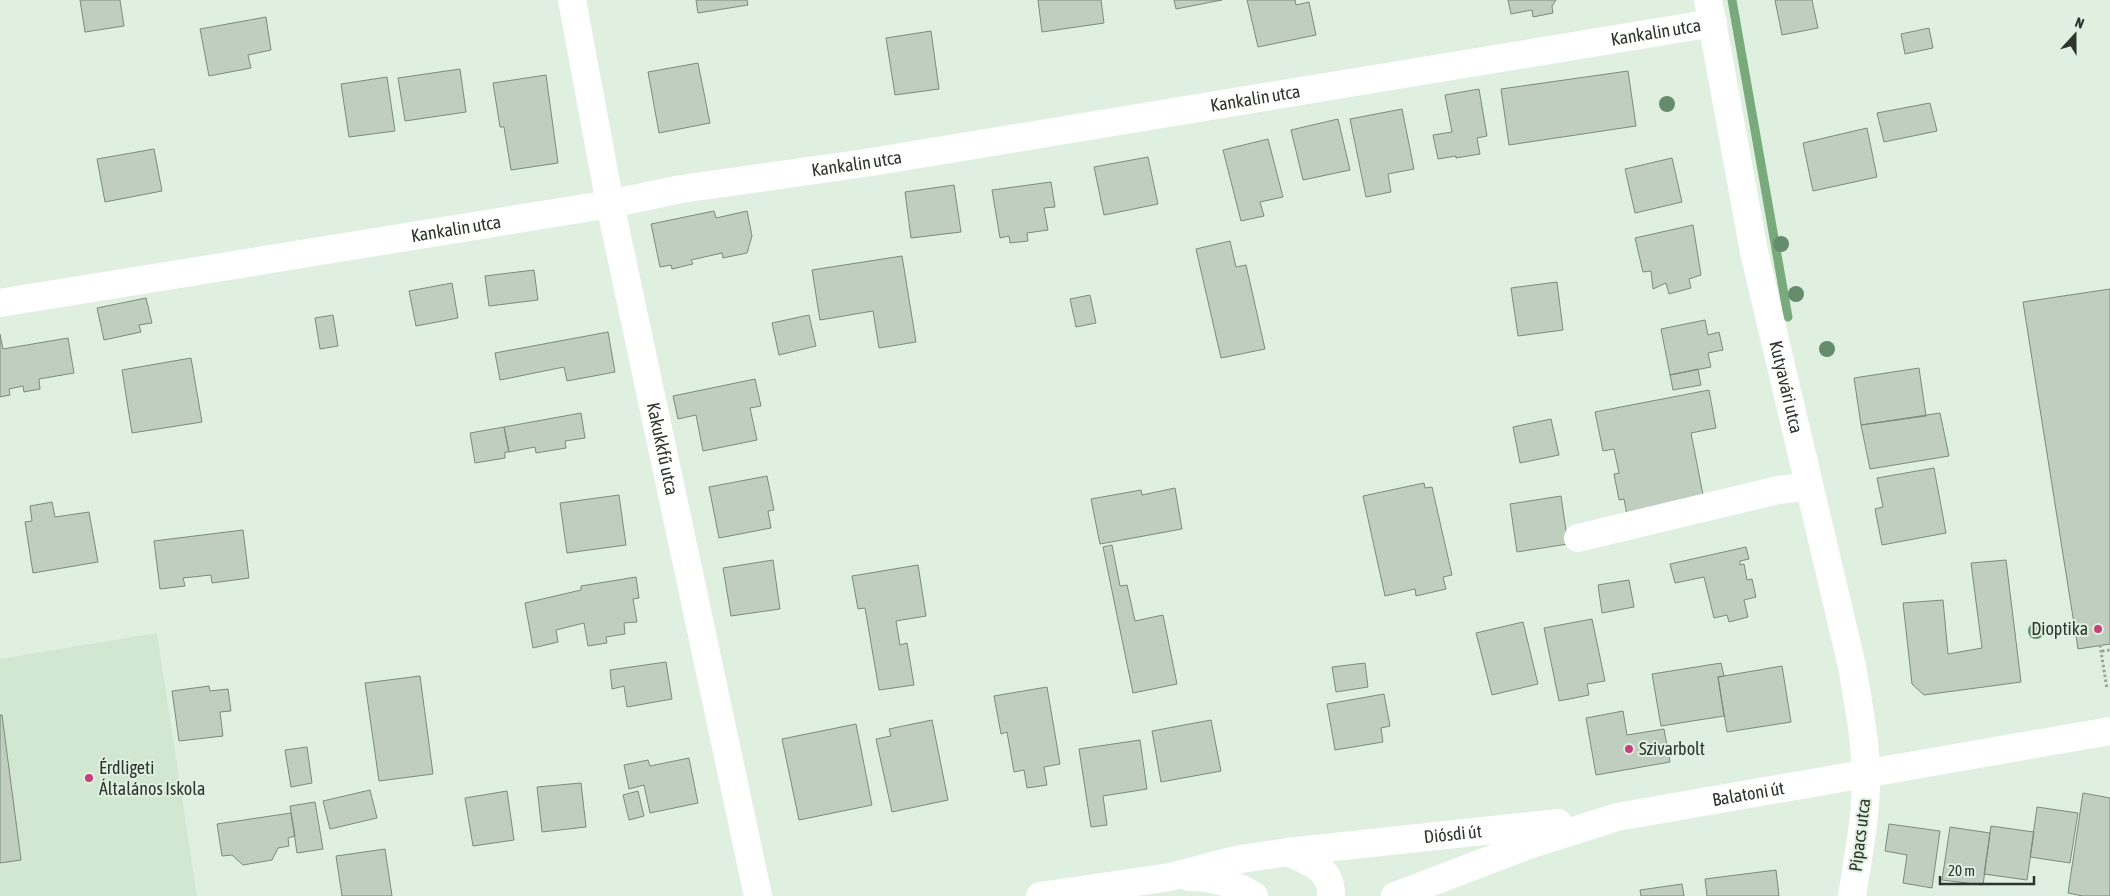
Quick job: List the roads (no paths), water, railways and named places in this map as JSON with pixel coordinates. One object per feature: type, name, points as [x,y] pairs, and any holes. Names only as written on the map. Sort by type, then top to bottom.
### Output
[{"type":"street","name":"Kakukkfű utca","points":[[572,0],[610,204],[758,896]]},
{"type":"street","name":"Kankalin utca","points":[[0,303],[103,277],[610,204],[681,189],[865,163],[1711,12]]},
{"type":"street","name":"Kutyavári utca","points":[[1711,12],[1754,252],[1852,666],[1866,774]]},
{"type":"street","points":[[1578,538],[1778,490],[1810,486]]},
{"type":"street","name":"Balatoni út","points":[[1395,896],[1529,845],[1617,817],[2110,731]]},
{"type":"street","name":"Pipacs utca","points":[[1852,896],[1864,812],[1866,774]]},
{"type":"street","name":"Diósdi út","points":[[1040,896],[1170,876],[1235,860],[1288,852],[1617,817]]},
{"type":"street","points":[[1288,852],[1321,868],[1332,887],[1331,896]]},
{"type":"street","name":"Diósdi út","points":[[1170,876],[1207,877],[1232,883],[1254,896]]},
{"type":"waterway","points":[[1732,0],[1788,317]]},
{"type":"place","name":"Dioptika","points":[[2098,629]]},
{"type":"place","name":"Szivarbolt","points":[[1629,749]]},
{"type":"place","name":"Érdligeti Általános Iskola","points":[[89,778]]}]
